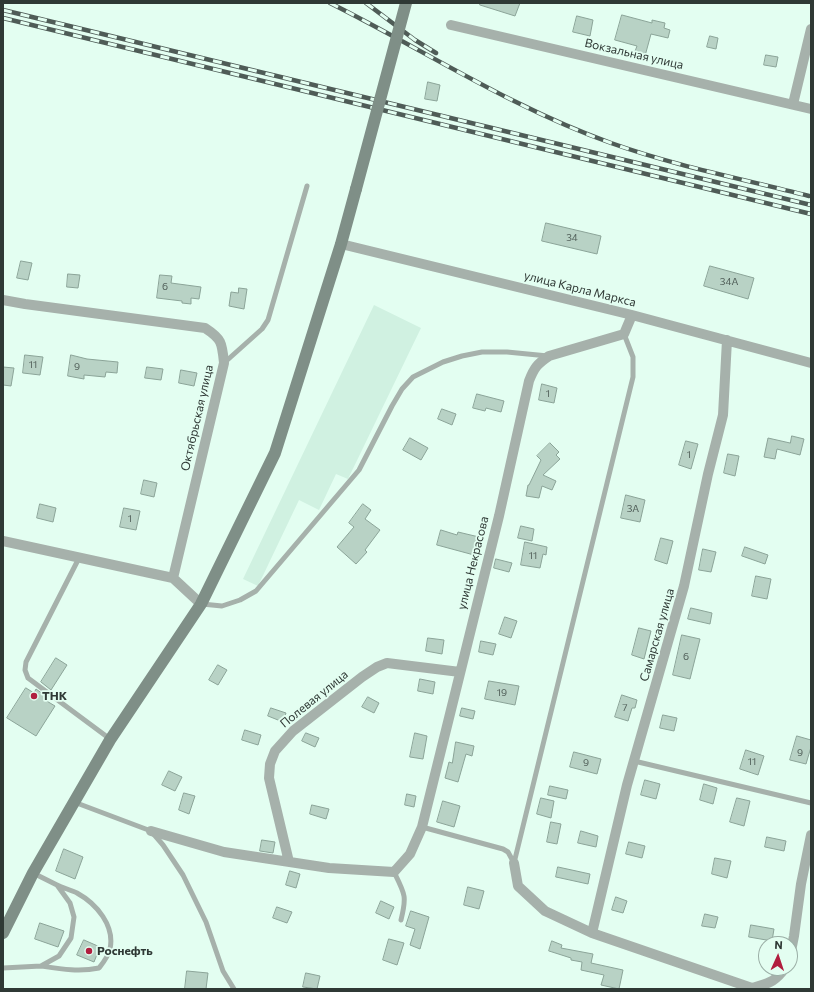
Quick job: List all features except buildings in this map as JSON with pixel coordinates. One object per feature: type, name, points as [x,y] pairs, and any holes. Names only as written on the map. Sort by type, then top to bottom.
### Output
[{"type":"street","points":[[3,933],[33,873],[110,740],[201,604],[275,453],[341,244],[406,3]]},
{"type":"street","name":"Вокзальная улица","points":[[451,25],[811,109]]},
{"type":"street","points":[[794,104],[811,29]]},
{"type":"street","name":"улица Карла Маркса","points":[[341,244],[632,315],[811,363]]},
{"type":"street","name":"Октябрьская улица","points":[[3,300],[205,328],[217,336],[222,348],[224,363],[172,578]]},
{"type":"street","points":[[624,334],[632,315]]},
{"type":"street","name":"улица Некрасова","points":[[394,872],[410,854],[422,827],[497,523],[529,381],[533,371],[538,363],[549,356],[624,334]]},
{"type":"street","name":"Самарская улица","points":[[592,933],[634,761],[684,586],[708,474],[723,414],[727,340]]},
{"type":"street","points":[[3,541],[172,578],[201,604]]},
{"type":"street","name":"Полевая улица","points":[[289,862],[269,778],[270,764],[275,751],[293,731],[362,677],[377,667],[387,663],[460,672]]},
{"type":"street","points":[[151,831],[224,852],[329,868],[394,872]]},
{"type":"street","points":[[794,936],[801,884],[811,835]]},
{"type":"street","points":[[514,863],[518,886],[545,911],[592,933],[751,989],[763,986],[778,976]]},
{"type":"lane","points":[[224,363],[262,329],[268,320],[307,186]]},
{"type":"lane","points":[[514,863],[633,377],[633,358],[624,334]]},
{"type":"lane","points":[[201,604],[222,606],[240,600],[256,591],[358,470],[402,389],[413,378],[443,362],[482,352],[507,352],[549,356]]},
{"type":"lane","points":[[79,558],[26,662],[25,670],[28,678],[110,740]]},
{"type":"lane","points":[[634,761],[811,803]]},
{"type":"lane","points":[[74,802],[151,831],[163,844],[183,875],[206,922],[223,971],[234,989]]},
{"type":"lane","points":[[422,827],[503,849],[508,852],[514,863]]},
{"type":"lane","points":[[394,872],[404,891],[405,902],[401,920]]},
{"type":"lane","points":[[3,968],[41,966],[70,970],[88,970],[99,968],[106,959],[110,949],[109,932],[105,920],[97,908],[78,893],[57,885],[33,873]]},
{"type":"lane","points":[[41,966],[59,956],[71,938],[74,917],[70,903],[57,885]]},
{"type":"shaded area","points":[[374,305],[421,328],[348,479],[336,474],[319,510],[299,500],[258,586],[243,579]]},
{"type":"railway","points":[[330,3],[503,96],[574,129],[660,159],[809,196]]},
{"type":"railway","points":[[366,3],[415,40],[436,53]]},
{"type":"railway","points":[[3,10],[811,205]]},
{"type":"railway","points":[[3,18],[811,214]]},
{"type":"place","name":"ТНК","points":[[34,696]]},
{"type":"place","name":"Роснефть","points":[[89,951]]}]
